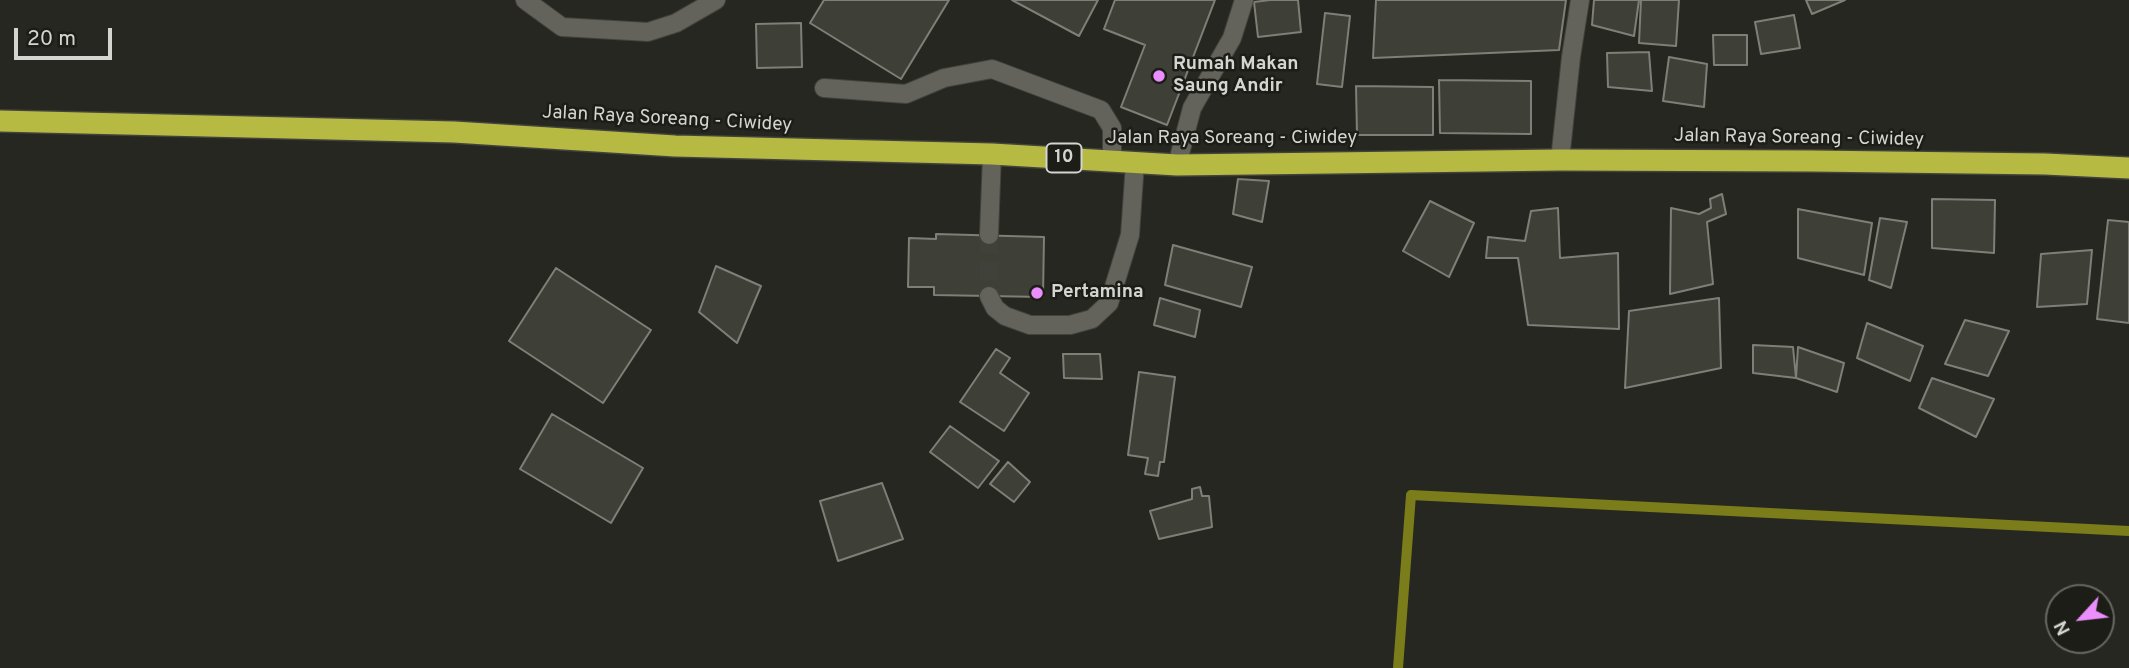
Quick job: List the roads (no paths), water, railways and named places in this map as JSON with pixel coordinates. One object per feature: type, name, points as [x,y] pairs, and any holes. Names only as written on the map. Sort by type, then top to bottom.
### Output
[{"type":"highway","name":"Jalan Raya Soreang - Ciwidey","points":[[0,121],[454,132],[675,146],[992,153],[1177,164],[1560,160],[2045,164],[2129,168]]},
{"type":"street","points":[[525,0],[562,27],[648,32],[676,23],[716,0]]},
{"type":"street","points":[[1177,164],[1192,108],[1232,38],[1244,0]]},
{"type":"street","points":[[1560,160],[1580,0]]},
{"type":"street","points":[[824,88],[906,94],[944,78],[992,68],[1101,110],[1112,128],[1112,161]]},
{"type":"street","points":[[989,235],[992,153]]},
{"type":"street","points":[[989,296],[995,308],[1005,316],[1030,325],[1070,325],[1092,319],[1110,303],[1130,235],[1135,163]]},
{"type":"waterway","points":[[1398,668],[1411,495],[2129,531]]},
{"type":"tunnel","points":[[989,235],[989,296]]},
{"type":"place","name":"Rumah Makan Saung Andir","points":[[1159,76]]},
{"type":"place","name":"Pertamina","points":[[1037,293]]}]
